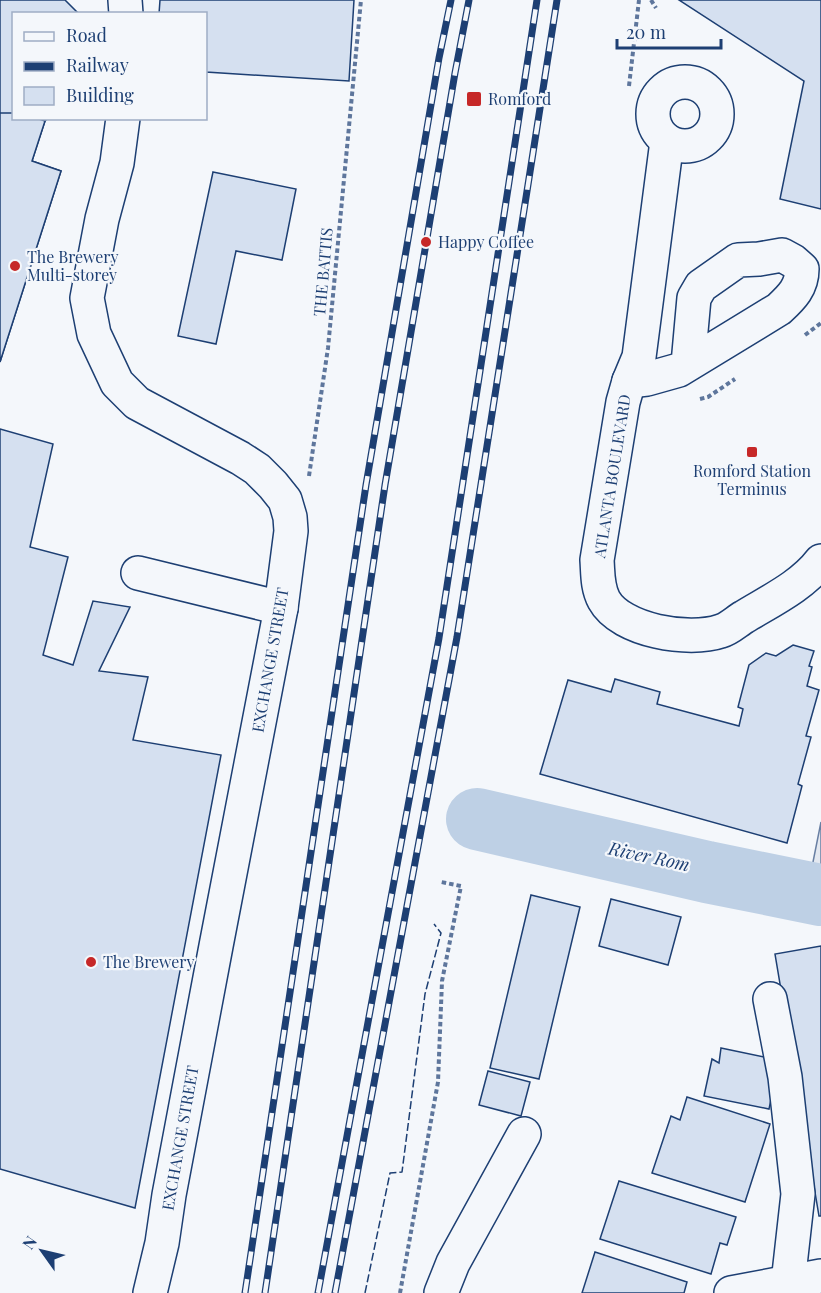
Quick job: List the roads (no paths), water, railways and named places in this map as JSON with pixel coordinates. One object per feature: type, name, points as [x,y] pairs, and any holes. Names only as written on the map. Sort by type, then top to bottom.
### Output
[{"type":"street","name":"EXCHANGE STREET","points":[[123,120],[117,162],[102,219],[87,298],[94,334],[117,383],[137,403],[257,469],[285,500],[291,531],[281,608],[169,1195],[162,1243],[150,1293]]},
{"type":"street","name":"ATLANTA BOULEVARD","points":[[667,141],[644,325],[639,357],[622,402],[597,560],[598,586],[604,601],[620,617],[641,627],[684,636],[721,631],[803,580],[821,561]]},
{"type":"street","points":[[629,381],[647,379],[679,370],[688,364]]},
{"type":"street","points":[[138,573],[281,608]]},
{"type":"street","points":[[770,999],[785,1077],[798,1194],[788,1282]]},
{"type":"street","points":[[441,1293],[453,1263],[524,1134]]},
{"type":"street","points":[[730,1293],[821,1276]]},
{"type":"waterway","name":"River Rom","points":[[477,819],[707,872],[821,895]]},
{"type":"railway","points":[[245,1293],[366,485],[439,58],[451,0]]},
{"type":"railway","points":[[265,1293],[385,485],[469,0]]},
{"type":"railway","points":[[318,1293],[439,638],[537,0]]},
{"type":"railway","points":[[335,1293],[457,637],[557,0]]},
{"type":"place","name":"Romford","points":[[474,99]]},
{"type":"place","name":"Happy Coffee","points":[[426,242]]},
{"type":"place","name":"The Brewery Multi-storey","points":[[15,266]]},
{"type":"place","name":"Romford Station Terminus","points":[[752,452]]},
{"type":"place","name":"The Brewery","points":[[91,962]]}]
